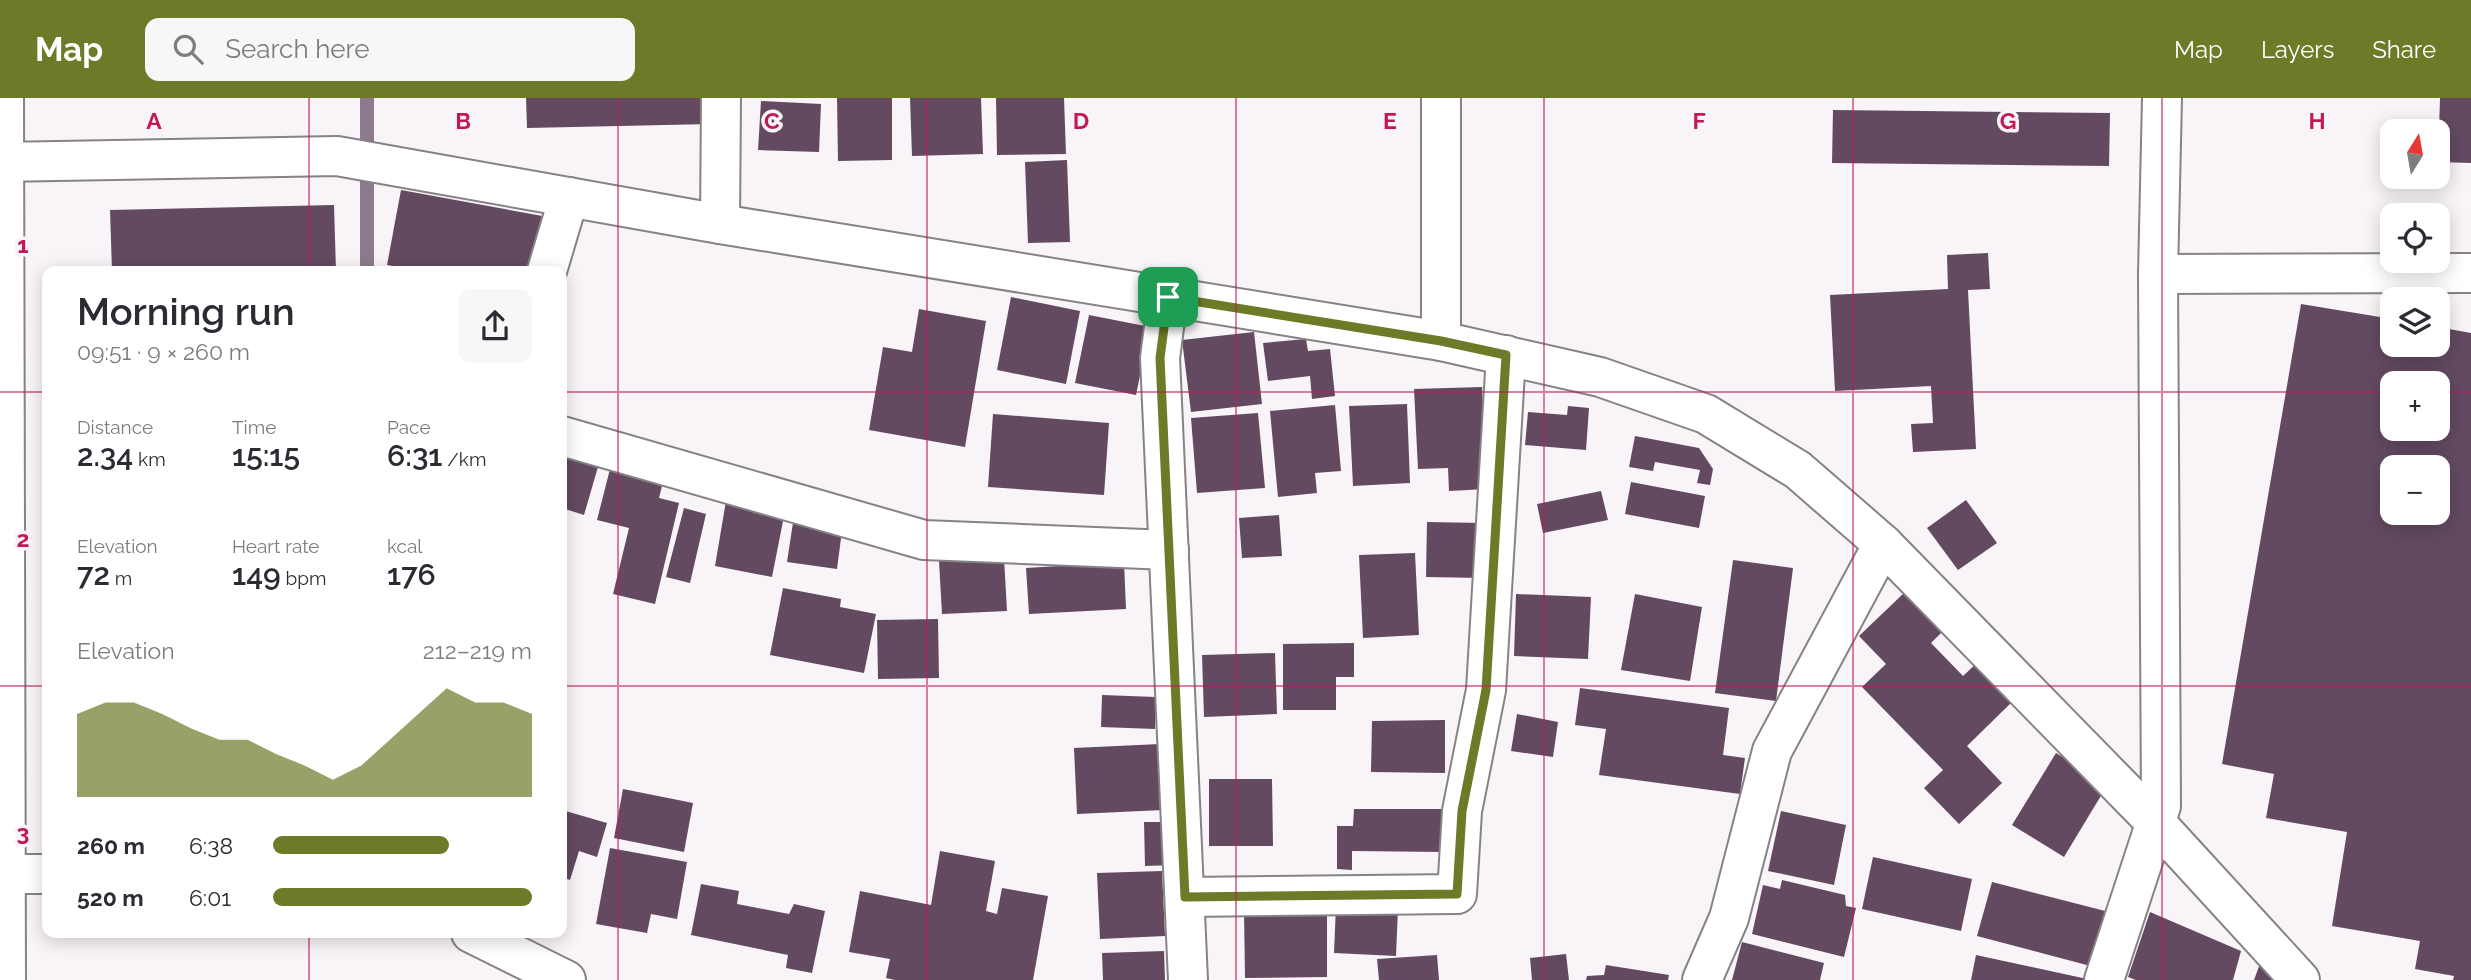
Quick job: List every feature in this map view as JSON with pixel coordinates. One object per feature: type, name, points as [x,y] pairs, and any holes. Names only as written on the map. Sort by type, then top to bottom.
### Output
[{"type":"street","points":[[4,98],[2,162],[6,980]]},
{"type":"street","points":[[720,224],[721,98]]},
{"type":"street","points":[[1441,98],[1441,341]]},
{"type":"street","points":[[2104,980],[2161,806],[2158,274],[2162,98]]},
{"type":"street","points":[[2,162],[337,156],[720,224],[1441,341],[1600,377],[1706,414],[1798,470],[1883,544],[2157,824],[2300,980]]},
{"type":"street","points":[[548,266],[569,197]]},
{"type":"street","points":[[2158,274],[2471,273]]},
{"type":"street","points":[[1168,297],[1160,358],[1188,980]]},
{"type":"street","points":[[1185,897],[1457,894],[1462,811],[1486,690],[1506,355]]},
{"type":"street","points":[[567,437],[924,540],[1169,550]]},
{"type":"street","points":[[1702,980],[1729,918],[1772,751],[1883,544]]},
{"type":"street","points":[[6,874],[42,874]]},
{"type":"street","points":[[481,938],[566,980]]},
{"type":"building","points":[[526,98],[710,98],[711,124],[527,128]]},
{"type":"building","points":[[837,98],[892,98],[892,160],[838,161]]},
{"type":"building","points":[[910,98],[981,98],[983,154],[912,156]]},
{"type":"building","points":[[996,98],[1064,98],[1066,154],[997,155]]},
{"type":"building","points":[[2440,98],[2471,98],[2471,163],[2450,162],[2450,119],[2439,119]]},
{"type":"building","points":[[761,101],[821,104],[819,152],[758,150]]},
{"type":"building","points":[[1833,110],[2110,113],[2109,166],[1832,163]]},
{"type":"building","points":[[1067,160],[1070,242],[1028,243],[1025,162]]},
{"type":"building","points":[[401,190],[548,217],[538,266],[387,265]]},
{"type":"building","points":[[334,205],[336,266],[112,266],[110,210]]},
{"type":"building","points":[[1988,253],[1990,289],[1968,290],[1976,449],[1913,452],[1911,424],[1933,423],[1931,386],[1835,391],[1830,295],[1948,289],[1947,255]]},
{"type":"building","points":[[1011,297],[1080,311],[1066,384],[997,370]]},
{"type":"building","points":[[2301,304],[2380,317],[2380,357],[2450,357],[2450,329],[2471,333],[2471,980],[2453,980],[2454,976],[2415,969],[2420,941],[2332,926],[2347,832],[2266,818],[2274,774],[2222,764]]},
{"type":"building","points":[[919,309],[986,321],[965,447],[869,430],[883,347],[912,352]]},
{"type":"building","points":[[1089,315],[1150,327],[1136,395],[1075,383]]},
{"type":"building","points":[[1254,332],[1262,404],[1191,412],[1182,340]]},
{"type":"building","points":[[1306,339],[1308,351],[1330,349],[1335,396],[1312,399],[1310,376],[1268,381],[1263,343]]},
{"type":"building","points":[[1482,387],[1487,489],[1449,491],[1448,468],[1418,469],[1414,389]]},
{"type":"building","points":[[1407,404],[1410,483],[1353,486],[1349,406]]},
{"type":"building","points":[[1335,405],[1341,471],[1315,473],[1317,493],[1278,497],[1270,411]]},
{"type":"building","points":[[1568,406],[1589,408],[1586,450],[1525,445],[1528,412],[1567,415]]},
{"type":"building","points":[[1258,413],[1265,488],[1197,493],[1191,418]]},
{"type":"building","points":[[993,414],[1109,423],[1104,495],[988,487]]},
{"type":"building","points":[[1635,436],[1699,448],[1713,469],[1710,485],[1697,483],[1700,470],[1655,462],[1653,471],[1629,467]]},
{"type":"building","points":[[567,450],[600,460],[584,515],[567,510]]},
{"type":"building","points":[[610,469],[663,482],[659,498],[679,503],[655,604],[613,594],[629,528],[597,520]]},
{"type":"building","points":[[1631,482],[1705,496],[1699,528],[1625,514]]},
{"type":"building","points":[[1601,491],[1608,520],[1543,533],[1537,504]]},
{"type":"building","points":[[1966,500],[1997,543],[1958,570],[1927,528]]},
{"type":"building","points":[[726,501],[785,511],[772,577],[715,566]]},
{"type":"building","points":[[684,508],[706,514],[690,583],[666,577]]},
{"type":"building","points":[[1279,515],[1282,556],[1242,558],[1239,518]]},
{"type":"building","points":[[794,516],[843,523],[837,569],[787,562]]},
{"type":"building","points":[[1427,522],[1483,523],[1482,578],[1426,577]]},
{"type":"building","points":[[1415,553],[1419,635],[1363,638],[1359,555]]},
{"type":"building","points":[[1004,558],[1007,611],[942,614],[939,561]]},
{"type":"building","points":[[1733,560],[1793,568],[1776,701],[1715,693]]},
{"type":"building","points":[[1124,562],[1126,609],[1029,614],[1026,568]]},
{"type":"building","points":[[783,588],[841,599],[840,607],[876,614],[864,673],[770,655]]},
{"type":"building","points":[[1905,592],[1943,631],[1931,643],[1963,676],[1978,662],[2014,700],[1967,746],[2002,783],[1959,824],[1924,788],[1943,770],[1862,687],[1886,664],[1859,636]]},
{"type":"building","points":[[1516,594],[1591,597],[1588,659],[1514,656]]},
{"type":"building","points":[[1635,594],[1702,607],[1690,681],[1621,670]]},
{"type":"building","points":[[938,619],[939,678],[878,679],[877,620]]},
{"type":"building","points":[[1354,643],[1354,677],[1336,677],[1336,710],[1283,710],[1283,644]]},
{"type":"building","points":[[1275,653],[1277,714],[1204,717],[1202,655]]},
{"type":"building","points":[[1580,688],[1729,708],[1723,755],[1745,758],[1740,794],[1599,775],[1606,729],[1575,725]]},
{"type":"building","points":[[1102,695],[1156,697],[1155,729],[1101,727]]},
{"type":"building","points":[[1517,714],[1558,722],[1553,757],[1511,751]]},
{"type":"building","points":[[1445,720],[1445,773],[1371,772],[1372,721]]},
{"type":"building","points":[[1160,744],[1163,810],[1077,814],[1074,748]]},
{"type":"building","points":[[2056,753],[2108,784],[2064,857],[2012,825]]},
{"type":"building","points":[[1209,779],[1272,779],[1273,846],[1209,846]]},
{"type":"building","points":[[623,789],[693,803],[684,852],[614,838]]},
{"type":"building","points":[[1354,809],[1444,809],[1444,852],[1352,851],[1352,870],[1337,869],[1337,826],[1353,826]]},
{"type":"building","points":[[567,811],[607,823],[597,857],[579,851],[570,880],[567,879]]},
{"type":"building","points":[[1781,811],[1846,825],[1834,885],[1768,871]]},
{"type":"building","points":[[1144,822],[1173,822],[1175,865],[1145,866]]},
{"type":"building","points":[[610,848],[687,862],[677,919],[651,914],[647,933],[596,924]]},
{"type":"building","points":[[940,851],[995,861],[986,911],[997,914],[1002,888],[1048,896],[1033,980],[895,980],[886,978],[890,959],[849,952],[860,891],[931,905]]},
{"type":"building","points":[[1873,857],[1972,879],[1961,931],[1862,909]]},
{"type":"building","points":[[1162,871],[1165,936],[1100,939],[1097,873]]},
{"type":"building","points":[[1782,880],[1845,895],[1846,906],[1856,908],[1844,957],[1752,934],[1763,885],[1780,889]]},
{"type":"building","points":[[1992,882],[2113,913],[2098,968],[1977,936]]},
{"type":"building","points":[[701,884],[739,891],[737,904],[789,914],[794,904],[825,911],[812,973],[786,968],[788,955],[691,935]]},
{"type":"building","points":[[1336,905],[1398,908],[1396,956],[1334,953]]},
{"type":"building","points":[[1244,911],[1327,911],[1327,977],[1245,978]]},
{"type":"building","points":[[2150,912],[2241,951],[2233,980],[2136,980],[2128,977]]},
{"type":"building","points":[[1742,942],[1824,963],[1820,980],[1732,980]]},
{"type":"building","points":[[1164,951],[1165,980],[1103,980],[1102,953]]},
{"type":"building","points":[[1566,954],[1569,980],[1532,980],[1530,958]]},
{"type":"building","points":[[1437,955],[1439,980],[1379,980],[1377,959]]},
{"type":"building","points":[[1976,955],[2087,979],[2087,980],[1971,980]]},
{"type":"building","points":[[2261,961],[2278,980],[2254,980]]},
{"type":"building","points":[[1606,965],[1669,975],[1668,980],[1586,980],[1587,976],[1604,975]]},
{"type":"waterway","points":[[367,98],[367,266]]},
{"type":"route","points":[[1168,297],[1441,341],[1506,355],[1486,690],[1462,811],[1457,894],[1185,897],[1160,358],[1168,297]]}]
